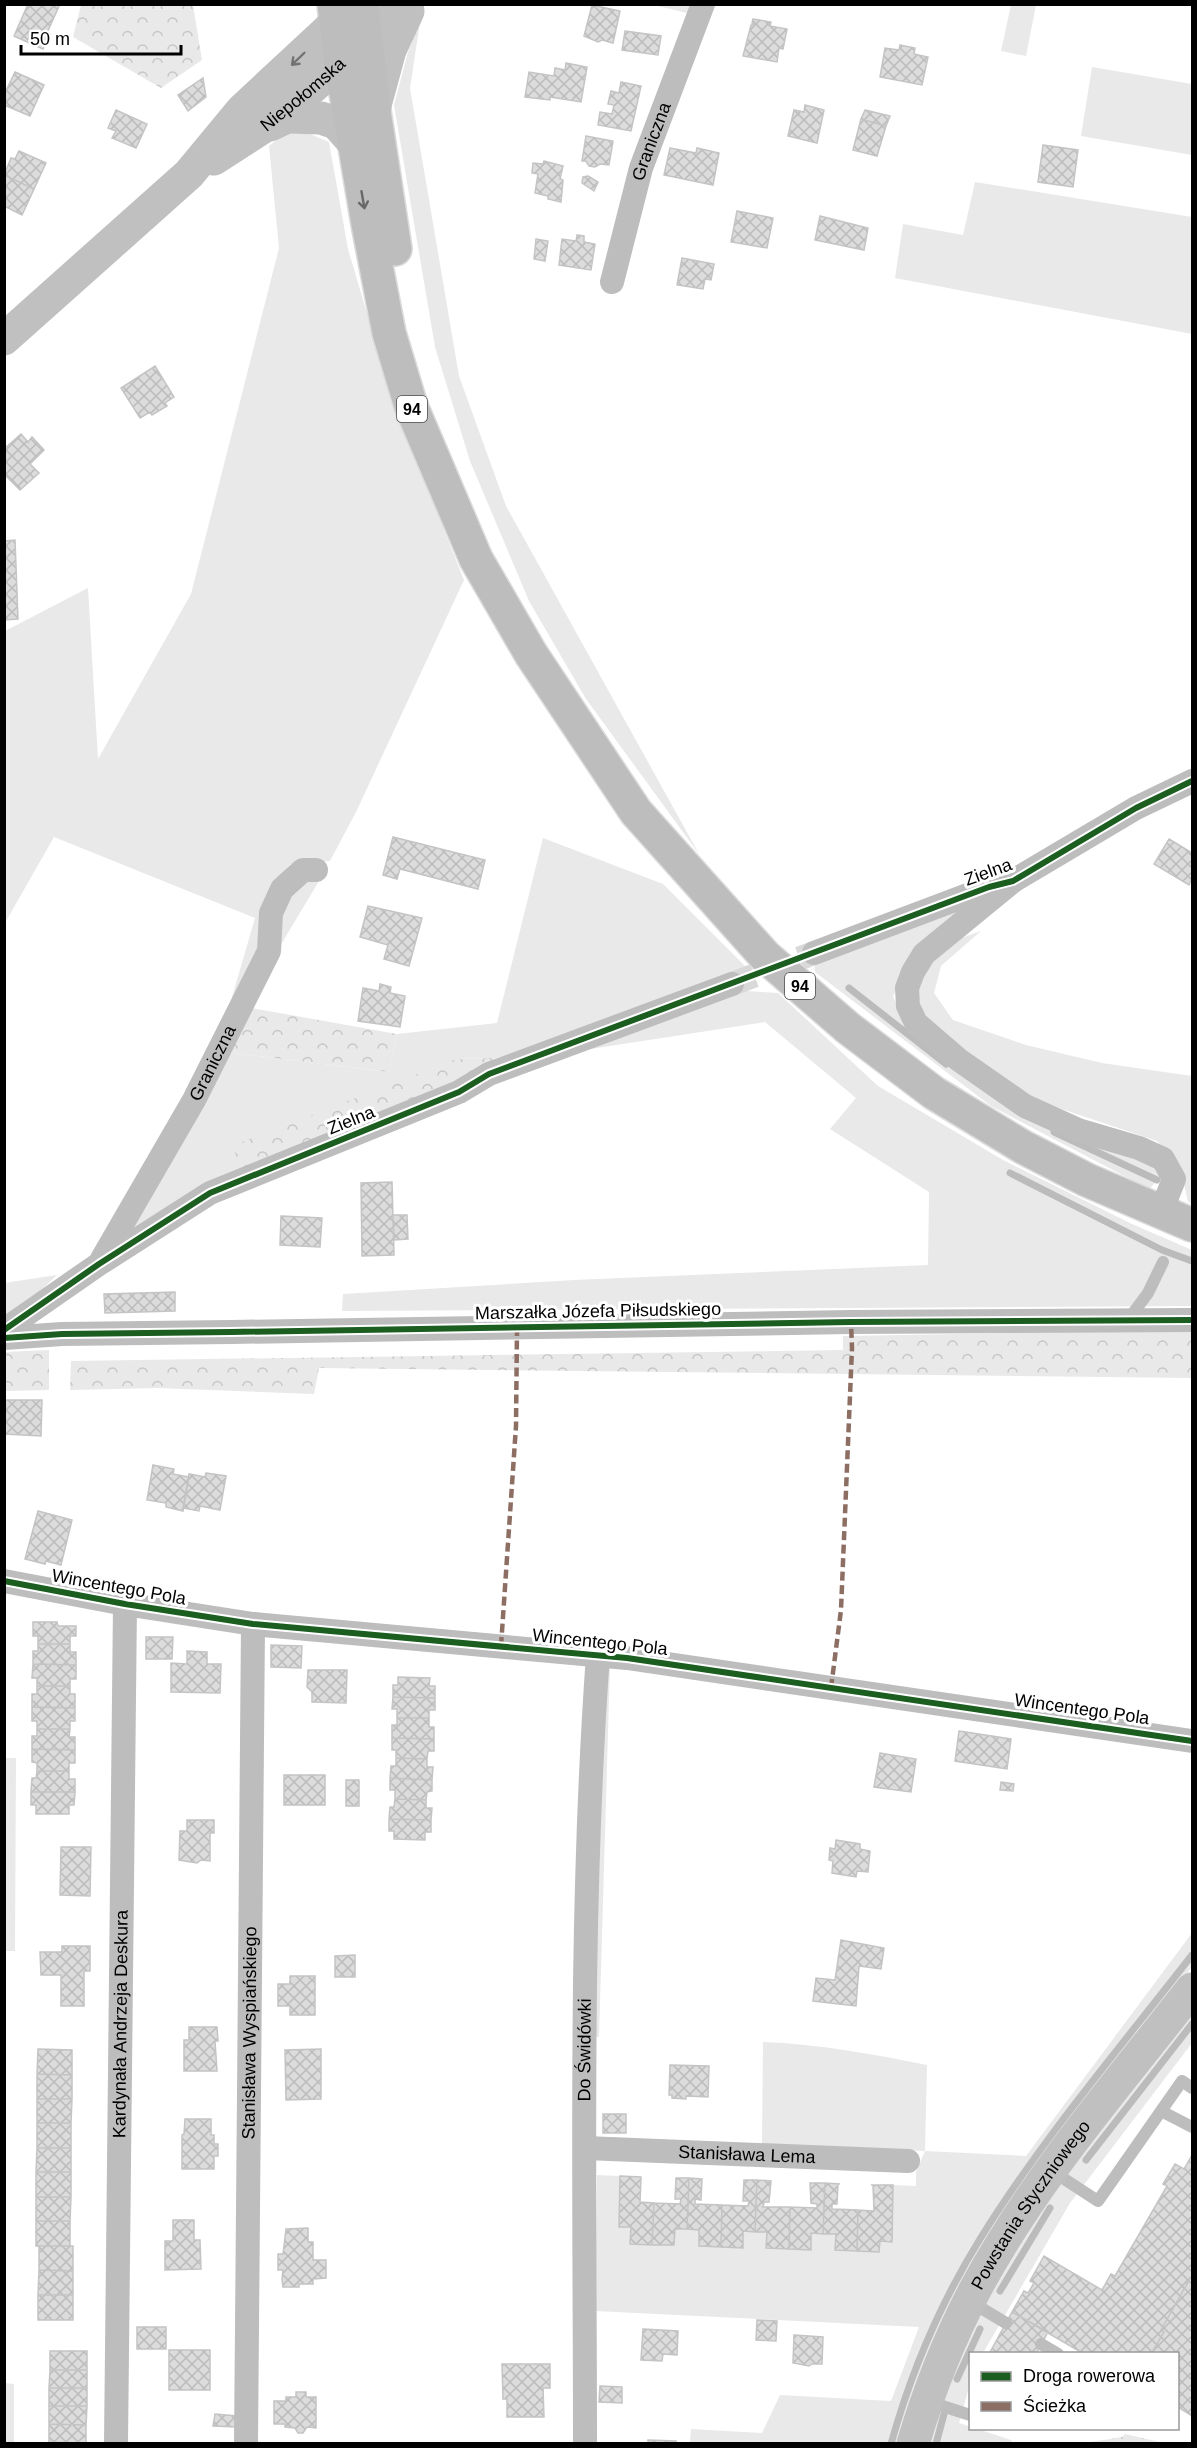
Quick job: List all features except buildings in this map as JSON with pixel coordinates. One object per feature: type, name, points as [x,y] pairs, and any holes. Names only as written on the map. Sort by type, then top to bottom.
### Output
[{"type":"main road","name":"Niepołomska","points":[[189,174],[262,128],[367,41],[407,4]]},
{"type":"main road","points":[[374,111],[390,50],[412,4]]},
{"type":"main road","name":"Niepołomska","points":[[4,339],[189,174],[242,110],[347,9]]},
{"type":"main road","name":"94","points":[[347,9],[367,41],[374,111],[400,280],[426,385],[531,654]]},
{"type":"main road","name":"94","points":[[347,9],[341,63],[353,142],[389,333],[411,406],[476,559],[531,654],[636,812],[765,956],[848,1028],[934,1093],[1023,1147],[1087,1180],[1192,1225]]},
{"type":"main road","points":[[262,128],[287,117],[321,118],[336,123],[353,142]]},
{"type":"main road","name":"Powstania Styczniowego","points":[[913,2444],[940,2364],[969,2302],[1020,2216],[1052,2170],[1192,1989]]},
{"type":"street","name":"Graniczna","points":[[612,282],[641,168],[703,4]]},
{"type":"street","name":"Zielna","points":[[814,953],[989,887],[1013,881],[1136,808],[1192,780]]},
{"type":"street","name":"Graniczna","points":[[99,1264],[194,1100],[268,951],[271,913],[282,888],[303,870],[316,870]]},
{"type":"street","points":[[1013,881],[924,954],[913,972],[908,988],[908,1006],[916,1023],[959,1060],[1024,1106],[1078,1130],[1139,1148],[1163,1159],[1174,1179],[1161,1212]]},
{"type":"street","name":"Zielna","points":[[4,1330],[99,1264],[210,1194],[459,1092],[489,1074],[732,984]]},
{"type":"street","name":"Marszałka Józefa Piłsudskiego","points":[[4,1338],[62,1334],[711,1324],[1192,1320]]},
{"type":"street","name":"Wincentego Pola","points":[[4,1581],[124,1604],[253,1624],[598,1655],[1192,1740]]},
{"type":"street","name":"Kardynała Andrzeja Deskura","points":[[116,2444],[124,1604]]},
{"type":"street","name":"Stanisława Wyspiańskiego","points":[[246,2444],[253,1624]]},
{"type":"street","name":"Do Świdówki","points":[[585,2444],[585,2013],[589,1838],[598,1655]]},
{"type":"street","name":"Stanisława Lema","points":[[585,2148],[908,2161]]},
{"type":"lane","points":[[1127,1321],[1148,1293],[1162,1262]]},
{"type":"lane","points":[[1052,2170],[1098,2201],[1182,2081],[1192,2088]]},
{"type":"lane","points":[[1161,2111],[1192,2127]]},
{"type":"lane","points":[[969,2302],[1006,2323]]},
{"type":"lane","points":[[1041,2344],[1055,2352]]},
{"type":"lane","points":[[926,2401],[969,2415]]},
{"type":"green space","points":[[81,5],[193,5],[202,60],[161,88],[73,37]]},
{"type":"green space","points":[[654,5],[695,5],[691,14]]},
{"type":"green space","points":[[1011,5],[1036,5],[1026,56],[1001,51]]},
{"type":"green space","points":[[420,22],[410,88],[459,376],[506,506],[699,854],[586,699],[529,601],[470,461],[435,347],[394,105],[408,52]]},
{"type":"green space","points":[[1092,67],[1192,84],[1192,155],[1081,136]]},
{"type":"green space","points":[[284,134],[310,134],[329,142],[348,249],[393,402],[464,580],[357,810],[330,861],[291,864],[275,881],[258,947],[230,1004],[255,918],[54,837],[5,923],[5,631],[88,588],[98,759],[191,594],[279,248],[269,146]]},
{"type":"green space","points":[[975,182],[1192,217],[1192,334],[895,278],[903,224],[963,235]]},
{"type":"green space","points":[[543,838],[663,884],[747,968],[543,1047],[496,1058],[456,1059],[231,1176],[126,1234],[225,1052],[389,1072],[397,1034],[497,1023]]},
{"type":"green space","points":[[322,876],[273,958],[275,928],[290,887]]},
{"type":"green space","points":[[974,904],[904,968],[893,997],[909,1026],[997,1097],[1152,1162],[1162,1176],[1149,1189],[991,1106],[815,972],[814,961]]},
{"type":"green space","points":[[981,931],[941,966],[934,993],[953,1020],[1026,1045],[1102,1063],[1192,1076],[1192,1204],[1188,1202],[1180,1166],[1157,1141],[1020,1095],[972,1061],[923,1014],[917,991],[925,966],[950,942]]},
{"type":"green space","points":[[746,983],[747,991],[778,993],[878,1086],[1003,1160],[1132,1224],[1192,1250],[1192,1306],[342,1311],[343,1294],[574,1280],[928,1265],[929,1192],[830,1129],[856,1098],[765,1022],[584,1050],[583,1044]]},
{"type":"green space","points":[[246,1007],[397,1034],[389,1072],[225,1052]]},
{"type":"green space","points":[[496,1058],[454,1085],[231,1176],[237,1144],[456,1059]]},
{"type":"green space","points":[[57,1275],[7,1322],[5,1322],[4,1283]]},
{"type":"green space","points":[[1192,1330],[1192,1378],[319,1368],[314,1394],[157,1388],[70,1390],[71,1361],[843,1350],[843,1336]]},
{"type":"green space","points":[[49,1350],[49,1390],[5,1391],[5,1352]]},
{"type":"green space","points":[[601,1664],[610,1665],[599,2037],[591,2036]]},
{"type":"green space","points":[[5,1758],[16,1758],[15,1951],[5,1951]]},
{"type":"green space","points":[[1192,1933],[1192,1967],[1076,2115],[898,2443],[690,2443],[691,2429],[762,2433],[780,2395],[891,2401],[919,2327],[595,2311],[597,2175],[620,2176],[619,2226],[631,2227],[630,2244],[674,2245],[675,2229],[699,2230],[699,2246],[742,2247],[743,2231],[767,2232],[767,2248],[810,2250],[811,2233],[836,2234],[835,2250],[879,2252],[880,2241],[892,2241],[893,2185],[916,2186],[916,2172],[925,2151],[1026,2156]]},
{"type":"green space","points":[[1192,2011],[1192,2043],[1070,2203],[984,2352],[969,2352],[969,2388],[959,2423],[969,2426],[969,2430],[980,2430],[1011,2440],[1012,2443],[924,2444],[984,2294],[1035,2215]]},
{"type":"green space","points":[[763,2042],[845,2050],[927,2065],[925,2151],[762,2145]]},
{"type":"green space","points":[[5,2383],[14,2384],[14,2443],[5,2443]]},
{"type":"green space","points":[[1125,2434],[1164,2443],[1085,2443],[1122,2437]]},
{"type":"waterway","points":[[849,988],[946,1064]]},
{"type":"waterway","points":[[1054,1132],[1157,1180]]},
{"type":"waterway","points":[[1010,1173],[1162,1250],[1192,1261]]},
{"type":"waterway","points":[[891,2444],[928,2338],[952,2287],[980,2239],[1055,2130],[1192,1955]]},
{"type":"waterway","points":[[1086,2160],[1192,2024]]},
{"type":"waterway","points":[[1000,2291],[1050,2208]]},
{"type":"waterway","points":[[969,2352],[980,2329]]},
{"type":"waterway","points":[[957,2379],[969,2353]]},
{"type":"waterway","points":[[936,2444],[944,2414]]},
{"type":"tunnel","points":[[732,984],[814,953]]},
{"type":"marked path","points":[[831,1688],[841,1610],[852,1348],[851,1322]]},
{"type":"marked path","points":[[501,1646],[516,1426],[517,1328]]},
{"type":"cycle path","points":[[4,1330],[99,1264],[210,1193],[459,1092],[489,1074],[989,887],[1013,881],[1136,808],[1192,781]]},
{"type":"cycle path","points":[[4,1338],[62,1334],[851,1322],[1192,1320]]},
{"type":"cycle path","points":[[4,1581],[125,1604],[253,1624],[627,1658],[1192,1741]]}]
